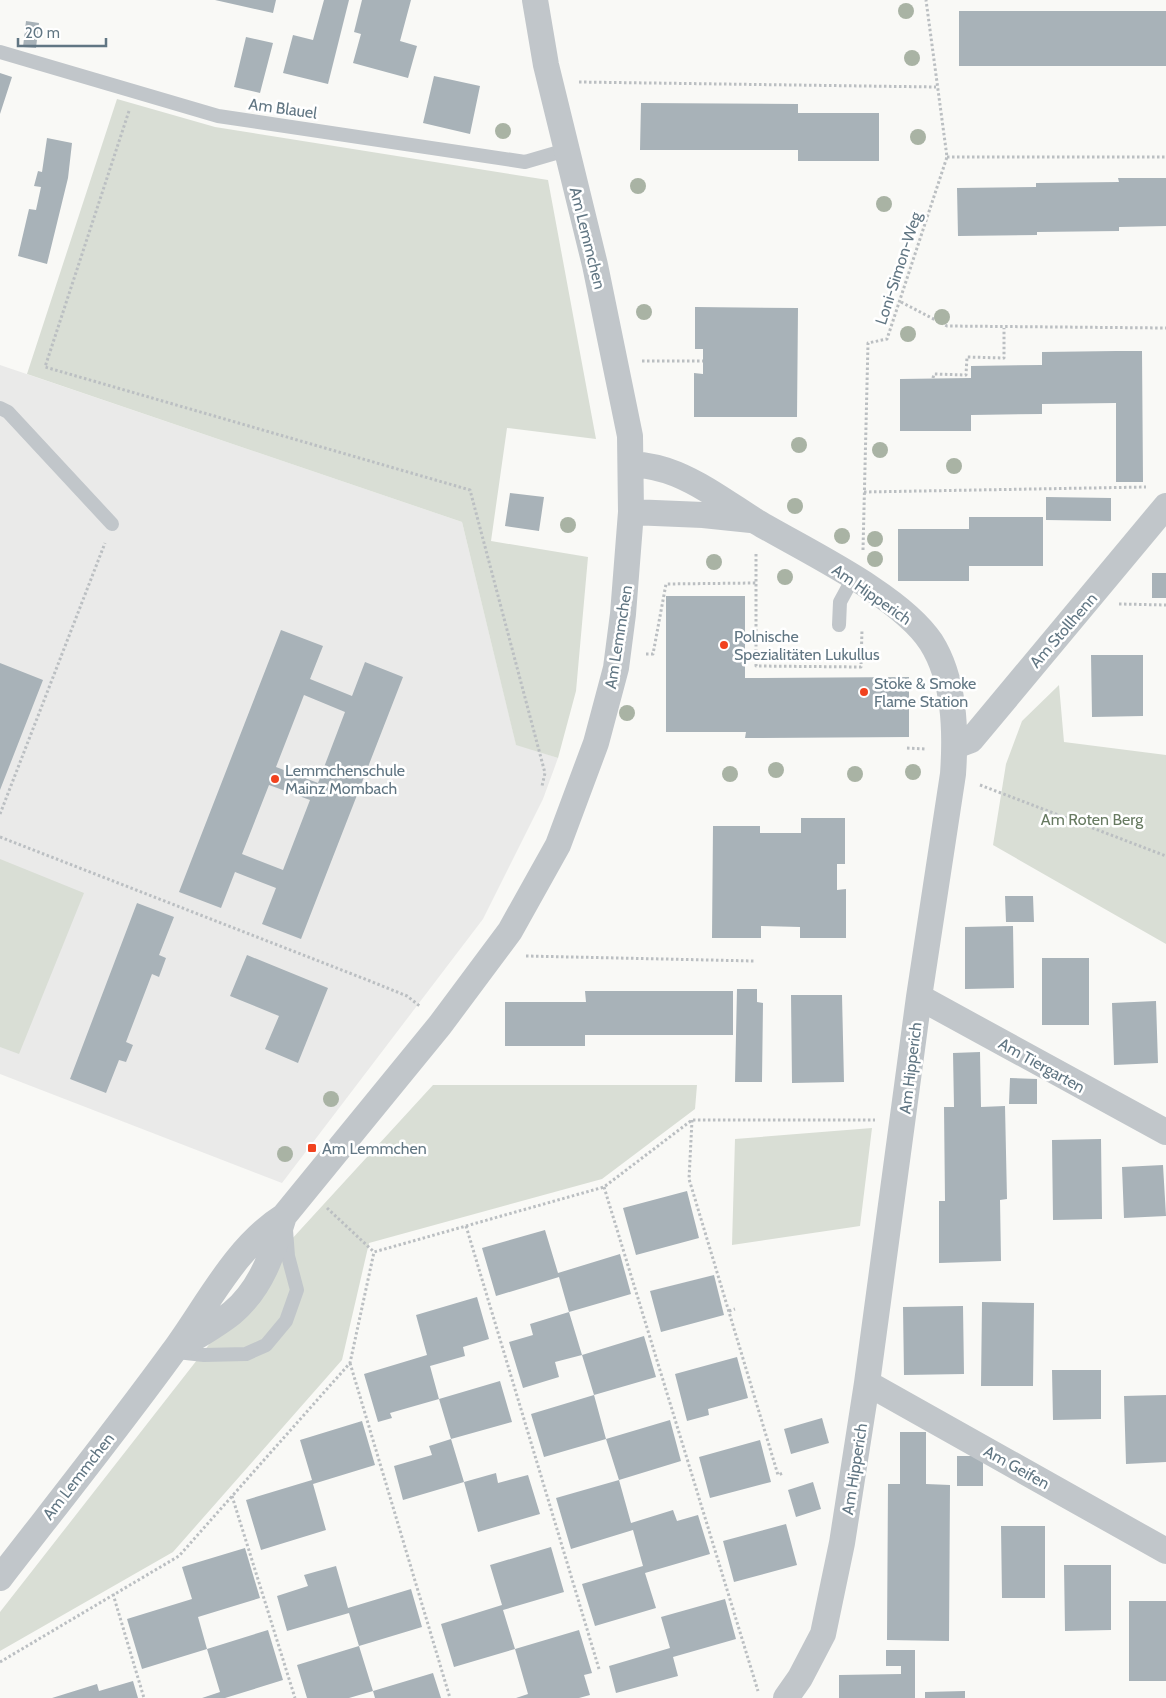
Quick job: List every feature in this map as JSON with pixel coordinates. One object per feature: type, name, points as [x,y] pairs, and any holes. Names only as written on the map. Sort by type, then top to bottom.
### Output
[{"type":"street","name":"Am Lemmchen","points":[[0,1578],[174,1351],[231,1313],[251,1293],[271,1258],[284,1216],[440,1025],[510,931],[558,845],[596,744],[616,668],[624,605],[631,512],[632,464],[630,436],[615,353],[546,65],[535,0]]},
{"type":"street","name":"Am Hipperich","points":[[632,464],[645,464],[690,480],[853,578],[902,613],[918,626],[931,643],[945,675],[952,703],[955,746],[953,774],[919,997],[868,1383],[842,1543],[823,1634],[800,1678],[786,1698]]},
{"type":"street","name":"Am Stollhenn","points":[[955,746],[971,740],[1086,604],[1161,496]]},
{"type":"street","name":"Am Hipperich","points":[[631,512],[703,515],[757,521]]},
{"type":"street","name":"Am Tiergarten","points":[[919,997],[1166,1132]]},
{"type":"street","name":"Am Geifen","points":[[868,1383],[1166,1551]]},
{"type":"lane","name":"Am Blauel","points":[[0,52],[218,116],[525,162],[566,150]]},
{"type":"lane","points":[[0,408],[8,412],[112,524]]},
{"type":"lane","points":[[839,625],[840,602],[853,578]]},
{"type":"lane","points":[[174,1351],[204,1355],[246,1354],[266,1345],[286,1321],[297,1290],[288,1256],[284,1216]]},
{"type":"path","name":"Loni-Simon-Weg","points":[[863,555],[868,343],[887,339],[901,302],[947,157],[936,87],[926,0]]},
{"type":"path","points":[[575,82],[936,87]]},
{"type":"path","points":[[135,92],[45,367],[470,490],[545,773],[542,786]]},
{"type":"path","points":[[947,157],[1166,157]]},
{"type":"path","points":[[901,302],[947,326],[1166,328]]},
{"type":"path","points":[[933,378],[934,374],[966,375],[967,357],[1004,358],[1004,328]]},
{"type":"path","points":[[633,360],[703,361]]},
{"type":"path","points":[[864,492],[1161,496]]},
{"type":"path","points":[[757,521],[756,666],[773,666]]},
{"type":"path","points":[[0,814],[112,524]]},
{"type":"path","points":[[645,654],[654,654],[666,584],[756,583]]},
{"type":"path","points":[[1086,604],[1166,605]]},
{"type":"path","points":[[907,748],[926,748]]},
{"type":"path","points":[[953,774],[1166,856]]},
{"type":"path","points":[[0,837],[370,981],[407,996],[421,1007]]},
{"type":"path","points":[[520,956],[754,961]]},
{"type":"path","points":[[692,1120],[690,1178],[778,1475],[783,1473]]},
{"type":"path","points":[[374,1252],[604,1187],[692,1120],[876,1120]]},
{"type":"path","points":[[604,1187],[760,1697]]},
{"type":"path","points":[[321,1202],[374,1252]]},
{"type":"path","points":[[466,1226],[599,1669]]},
{"type":"path","points":[[374,1252],[350,1363],[450,1698]]},
{"type":"path","points":[[728,1311],[735,1309]]},
{"type":"path","points":[[0,1662],[179,1556],[350,1363]]},
{"type":"path","points":[[754,1398],[759,1397]]},
{"type":"path","points":[[232,1496],[295,1698]]},
{"type":"path","points":[[113,1594],[144,1698]]},
{"type":"shaded area","name":"Lemmchenschule Mainz Mombach","points":[[0,365],[462,522],[516,744],[558,758],[543,799],[483,919],[282,1183],[0,1074]]},
{"type":"green space","points":[[117,99],[215,127],[548,180],[596,439],[507,428],[491,541],[588,557],[576,691],[558,758],[516,745],[462,522],[27,374]]},
{"type":"green space","name":"Am Roten Berg","points":[[1059,685],[1064,742],[1166,755],[1166,944],[993,845],[1006,764],[1022,721]]},
{"type":"green space","points":[[0,859],[84,893],[19,1054],[0,1047]]},
{"type":"green space","points":[[433,1085],[697,1085],[695,1109],[602,1179],[369,1243],[342,1360],[173,1552],[0,1651],[0,1612],[290,1241]]},
{"type":"green space","points":[[872,1128],[860,1226],[732,1245],[735,1139]]},
{"type":"building","points":[[215,0],[276,0],[273,13]]},
{"type":"building","points":[[324,0],[349,0],[328,84],[283,73],[293,35],[313,40]]},
{"type":"building","points":[[362,0],[411,0],[400,41],[417,46],[408,78],[353,63],[361,34],[354,32]]},
{"type":"building","points":[[959,11],[1166,11],[1166,66],[959,66]]},
{"type":"building","points":[[26,21],[39,23],[36,48],[23,47]]},
{"type":"building","points":[[246,37],[273,43],[260,93],[234,87]]},
{"type":"building","points":[[0,73],[12,77],[0,114]]},
{"type":"building","points":[[434,76],[480,86],[470,134],[423,123]]},
{"type":"building","points":[[641,103],[798,104],[798,113],[879,113],[879,161],[798,161],[798,150],[640,150]]},
{"type":"building","points":[[47,138],[72,143],[68,178],[47,264],[18,256],[29,209],[36,210],[41,187],[34,186],[38,171],[42,172]]},
{"type":"building","points":[[1118,178],[1166,178],[1166,226],[1119,227],[1119,231],[1037,232],[1037,235],[958,236],[957,188],[1036,187],[1036,183],[1119,182]]},
{"type":"building","points":[[695,307],[798,308],[797,417],[694,417],[694,373],[703,374],[703,349],[695,349]]},
{"type":"building","points":[[1142,351],[1143,482],[1116,482],[1116,403],[1042,404],[1042,414],[971,415],[971,431],[900,431],[900,379],[971,378],[971,366],[1042,365],[1042,352]]},
{"type":"building","points":[[510,493],[544,497],[539,531],[505,526]]},
{"type":"building","points":[[1046,497],[1111,498],[1111,521],[1046,520]]},
{"type":"building","points":[[969,517],[1043,517],[1043,566],[969,566],[969,581],[898,581],[898,529],[969,529]]},
{"type":"building","points":[[1152,573],[1166,573],[1166,598],[1152,598]]},
{"type":"building","points":[[666,596],[745,596],[745,678],[909,677],[909,737],[745,738],[746,732],[666,732]]},
{"type":"building","points":[[281,630],[323,646],[310,679],[352,696],[365,662],[403,677],[301,939],[262,924],[276,888],[235,872],[221,908],[179,892]],"holes":[[[304,695],[345,712],[318,783],[276,767]],[[269,785],[310,800],[283,870],[242,854]]]},
{"type":"building","points":[[1091,655],[1143,655],[1143,716],[1092,717]]},
{"type":"building","points":[[0,663],[43,680],[0,790]]},
{"type":"building","points":[[801,818],[845,818],[845,864],[837,864],[837,890],[846,889],[846,938],[800,938],[800,927],[761,926],[761,938],[712,938],[713,826],[760,826],[760,833],[801,833]]},
{"type":"building","points":[[1005,896],[1033,896],[1034,922],[1006,922]]},
{"type":"building","points":[[137,903],[174,917],[159,955],[166,958],[159,977],[152,974],[126,1042],[133,1045],[126,1062],[119,1060],[106,1093],[70,1079]]},
{"type":"building","points":[[1013,926],[1014,988],[965,989],[965,927]]},
{"type":"building","points":[[247,955],[328,988],[298,1063],[265,1049],[279,1016],[230,996]]},
{"type":"building","points":[[1042,958],[1089,958],[1089,1025],[1042,1025]]},
{"type":"building","points":[[737,989],[757,989],[757,1002],[763,1003],[762,1082],[735,1082]]},
{"type":"building","points":[[585,991],[733,991],[733,1035],[585,1035],[585,1046],[505,1046],[505,1002],[586,1002]]},
{"type":"building","points":[[791,995],[842,995],[844,1082],[792,1083]]},
{"type":"building","points":[[1156,1001],[1158,1063],[1114,1065],[1112,1003]]},
{"type":"building","points":[[980,1052],[981,1107],[1005,1106],[1007,1199],[1000,1200],[1001,1261],[939,1263],[939,1201],[945,1201],[944,1107],[954,1107],[953,1053]]},
{"type":"building","points":[[1010,1078],[1037,1079],[1037,1104],[1009,1104]]},
{"type":"building","points":[[1101,1139],[1102,1219],[1053,1220],[1052,1140]]},
{"type":"building","points":[[1163,1165],[1166,1216],[1124,1218],[1122,1167]]},
{"type":"building","points":[[687,1191],[699,1238],[636,1255],[623,1208]]},
{"type":"building","points":[[545,1230],[558,1273],[620,1254],[631,1294],[569,1312],[559,1277],[496,1296],[482,1248]]},
{"type":"building","points":[[714,1275],[724,1315],[661,1332],[650,1291]]},
{"type":"building","points":[[477,1297],[489,1339],[463,1347],[465,1356],[430,1366],[439,1399],[390,1413],[392,1418],[378,1422],[364,1374],[427,1355],[416,1315]]},
{"type":"building","points":[[982,1302],[1034,1303],[1033,1386],[981,1386]]},
{"type":"building","points":[[963,1306],[964,1374],[904,1375],[903,1307]]},
{"type":"building","points":[[569,1312],[582,1355],[555,1362],[559,1377],[523,1388],[509,1342],[533,1335],[530,1324]]},
{"type":"building","points":[[644,1336],[656,1377],[594,1395],[582,1355]]},
{"type":"building","points":[[737,1357],[748,1398],[708,1409],[709,1415],[687,1421],[675,1374]]},
{"type":"building","points":[[1052,1370],[1101,1370],[1101,1419],[1053,1420]]},
{"type":"building","points":[[500,1381],[512,1422],[451,1439],[439,1399]]},
{"type":"building","points":[[594,1395],[606,1439],[544,1457],[531,1414]]},
{"type":"building","points":[[1166,1395],[1166,1462],[1126,1464],[1124,1396]]},
{"type":"building","points":[[822,1418],[829,1443],[791,1454],[784,1429]]},
{"type":"building","points":[[670,1420],[681,1461],[619,1480],[606,1439]]},
{"type":"building","points":[[362,1421],[375,1465],[313,1484],[326,1530],[261,1550],[246,1500],[312,1480],[300,1440]]},
{"type":"building","points":[[900,1432],[926,1432],[926,1484],[950,1485],[949,1641],[887,1640],[888,1484],[900,1484]]},
{"type":"building","points":[[451,1439],[464,1482],[403,1500],[394,1466],[432,1455],[429,1446]]},
{"type":"building","points":[[760,1440],[771,1482],[710,1498],[699,1457]]},
{"type":"building","points":[[957,1456],[983,1456],[983,1486],[957,1486]]},
{"type":"building","points":[[496,1473],[498,1483],[528,1475],[540,1514],[478,1532],[464,1482]]},
{"type":"building","points":[[619,1480],[631,1523],[673,1510],[677,1521],[698,1515],[710,1554],[645,1573],[656,1608],[595,1626],[582,1584],[643,1566],[633,1530],[571,1549],[556,1498]]},
{"type":"building","points":[[813,1482],[821,1509],[796,1517],[788,1490]]},
{"type":"building","points":[[786,1524],[797,1565],[734,1582],[723,1541]]},
{"type":"building","points":[[1001,1526],[1045,1526],[1045,1598],[1002,1598]]},
{"type":"building","points":[[551,1547],[564,1592],[503,1610],[515,1649],[454,1667],[441,1624],[502,1605],[490,1565]]},
{"type":"building","points":[[245,1548],[260,1598],[198,1617],[207,1649],[142,1669],[127,1619],[192,1599],[182,1567]]},
{"type":"building","points":[[1064,1565],[1111,1565],[1111,1630],[1065,1631]]},
{"type":"building","points":[[336,1566],[348,1608],[411,1589],[422,1627],[359,1646],[349,1613],[287,1631],[277,1596],[308,1586],[304,1575]]},
{"type":"building","points":[[725,1599],[736,1639],[673,1657],[678,1676],[616,1693],[609,1666],[670,1648],[661,1617]]},
{"type":"building","points":[[1129,1601],[1166,1601],[1166,1681],[1129,1681]]},
{"type":"building","points":[[268,1630],[283,1680],[225,1698],[202,1698],[220,1692],[207,1649]]},
{"type":"building","points":[[579,1630],[592,1673],[584,1675],[590,1695],[579,1698],[516,1698],[528,1694],[515,1649]]},
{"type":"building","points":[[359,1646],[373,1691],[349,1698],[307,1698],[297,1665]]},
{"type":"building","points":[[886,1650],[915,1650],[915,1698],[839,1698],[839,1675],[901,1674],[901,1666],[886,1666]]},
{"type":"building","points":[[433,1673],[441,1698],[375,1698],[373,1691]]},
{"type":"building","points":[[133,1681],[138,1698],[52,1698],[97,1684],[99,1691]]},
{"type":"building","points":[[965,1691],[965,1698],[925,1698],[925,1692]]},
{"type":"place","name":"Polnische Spezialitäten Lukullus","points":[[724,645]]},
{"type":"place","name":"Stoke & Smoke Flame Station","points":[[864,692]]},
{"type":"place","name":"Lemmchenschule Mainz Mombach","points":[[275,779]]},
{"type":"place","name":"Am Lemmchen","points":[[312,1148]]}]
